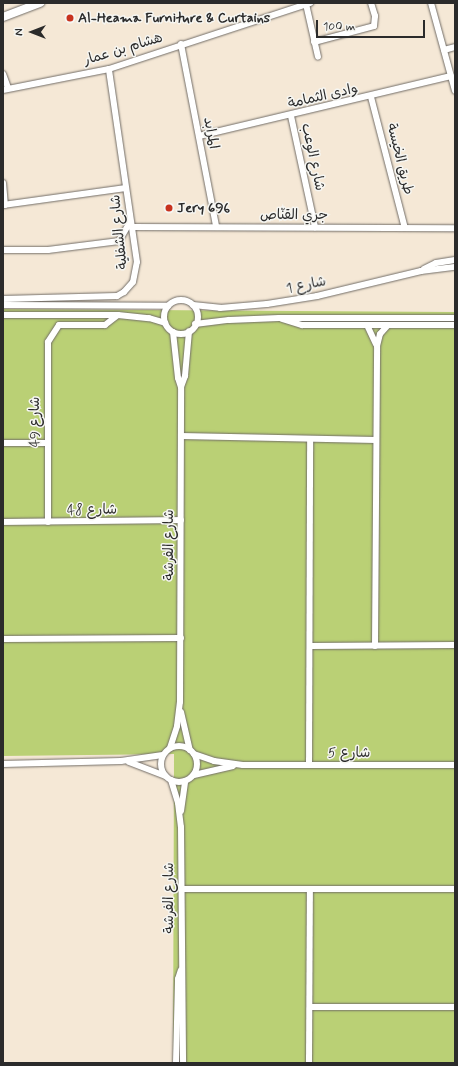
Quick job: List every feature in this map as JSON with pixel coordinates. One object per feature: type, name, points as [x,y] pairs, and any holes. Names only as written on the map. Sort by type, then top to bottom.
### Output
[{"type":"street","points":[[3,17],[40,3]]},
{"type":"street","points":[[314,42],[374,26],[375,16],[371,3]]},
{"type":"street","points":[[431,3],[455,91]]},
{"type":"street","points":[[308,4],[318,57]]},
{"type":"street","name":"هشام بن عمار","points":[[3,74],[6,89],[109,69],[287,6],[308,4]]},
{"type":"street","name":"المرابد","points":[[181,44],[216,226]]},
{"type":"street","points":[[444,50],[455,47]]},
{"type":"street","name":"شارع الشفلية","points":[[3,299],[109,297],[124,292],[133,282],[136,272],[131,224],[109,69]]},
{"type":"street","name":"وادى الثمامة","points":[[199,136],[371,97],[451,76]]},
{"type":"street","name":"طريق الخيسة","points":[[371,97],[405,228]]},
{"type":"street","name":"شارع الوعب","points":[[291,116],[315,227]]},
{"type":"street","points":[[3,183],[4,205],[126,188]]},
{"type":"street","points":[[3,250],[48,250],[119,241],[131,224]]},
{"type":"street","name":"جري القنّاص","points":[[131,224],[455,228]]},
{"type":"street","name":"شارع 1","points":[[421,270],[436,263],[455,260]]},
{"type":"street","name":"شارع 1","points":[[193,306],[229,308],[293,300],[421,270],[455,267]]},
{"type":"street","points":[[3,306],[168,306],[180,300],[193,306],[197,315],[196,324],[188,332],[173,332],[165,323],[149,318],[118,315],[3,315]]},
{"type":"street","points":[[165,323],[165,311],[168,306]]},
{"type":"street","name":"شارع 49","points":[[48,522],[47,347],[50,337],[59,325],[106,325],[118,315]]},
{"type":"street","name":"شارع 1","points":[[196,324],[229,320],[279,318],[455,318]]},
{"type":"street","name":"شارع 1","points":[[279,318],[302,325],[455,326]]},
{"type":"street","points":[[367,325],[377,346]]},
{"type":"street","points":[[375,646],[377,346],[380,334],[388,325]]},
{"type":"street","name":"شارع الفرشة","points":[[170,748],[177,726],[180,702],[181,638],[181,387],[178,378],[173,332]]},
{"type":"street","name":"شارع الفرشة","points":[[181,387],[186,376],[188,332]]},
{"type":"street","points":[[181,436],[310,440],[376,440]]},
{"type":"street","points":[[309,765],[310,440]]},
{"type":"street","points":[[3,443],[48,443]]},
{"type":"street","name":"شارع 48","points":[[3,522],[181,520]]},
{"type":"street","points":[[3,639],[181,638]]},
{"type":"street","points":[[310,646],[455,645]]},
{"type":"street","name":"شارع الفرشة","points":[[180,702],[192,752]]},
{"type":"street","points":[[121,761],[144,766],[171,780],[185,781],[194,774],[197,764],[192,752],[180,746],[170,748],[163,755],[161,766],[165,776]]},
{"type":"street","name":"شارع 5","points":[[192,752],[214,761],[243,765],[455,765]]},
{"type":"street","points":[[3,764],[121,761],[163,755]]},
{"type":"street","name":"شارع 5","points":[[194,774],[243,765]]},
{"type":"street","name":"شارع الفرشة","points":[[171,780],[178,803],[181,827]]},
{"type":"street","name":"شارع الفرشة","points":[[183,1063],[184,987],[181,970],[181,827],[185,781]]},
{"type":"street","points":[[182,889],[455,889]]},
{"type":"street","points":[[309,1063],[310,889]]},
{"type":"street","name":"شارع الفرشة","points":[[176,1063],[178,979],[181,970]]},
{"type":"street","points":[[310,1007],[455,1008]]},
{"type":"green space","points":[[3,309],[455,312],[455,1063],[173,1063],[174,754],[3,756]]},
{"type":"place","name":"Al-Heama Furniture & Curtains","points":[[70,18]]},
{"type":"place","name":"Jery 696","points":[[169,208]]}]
